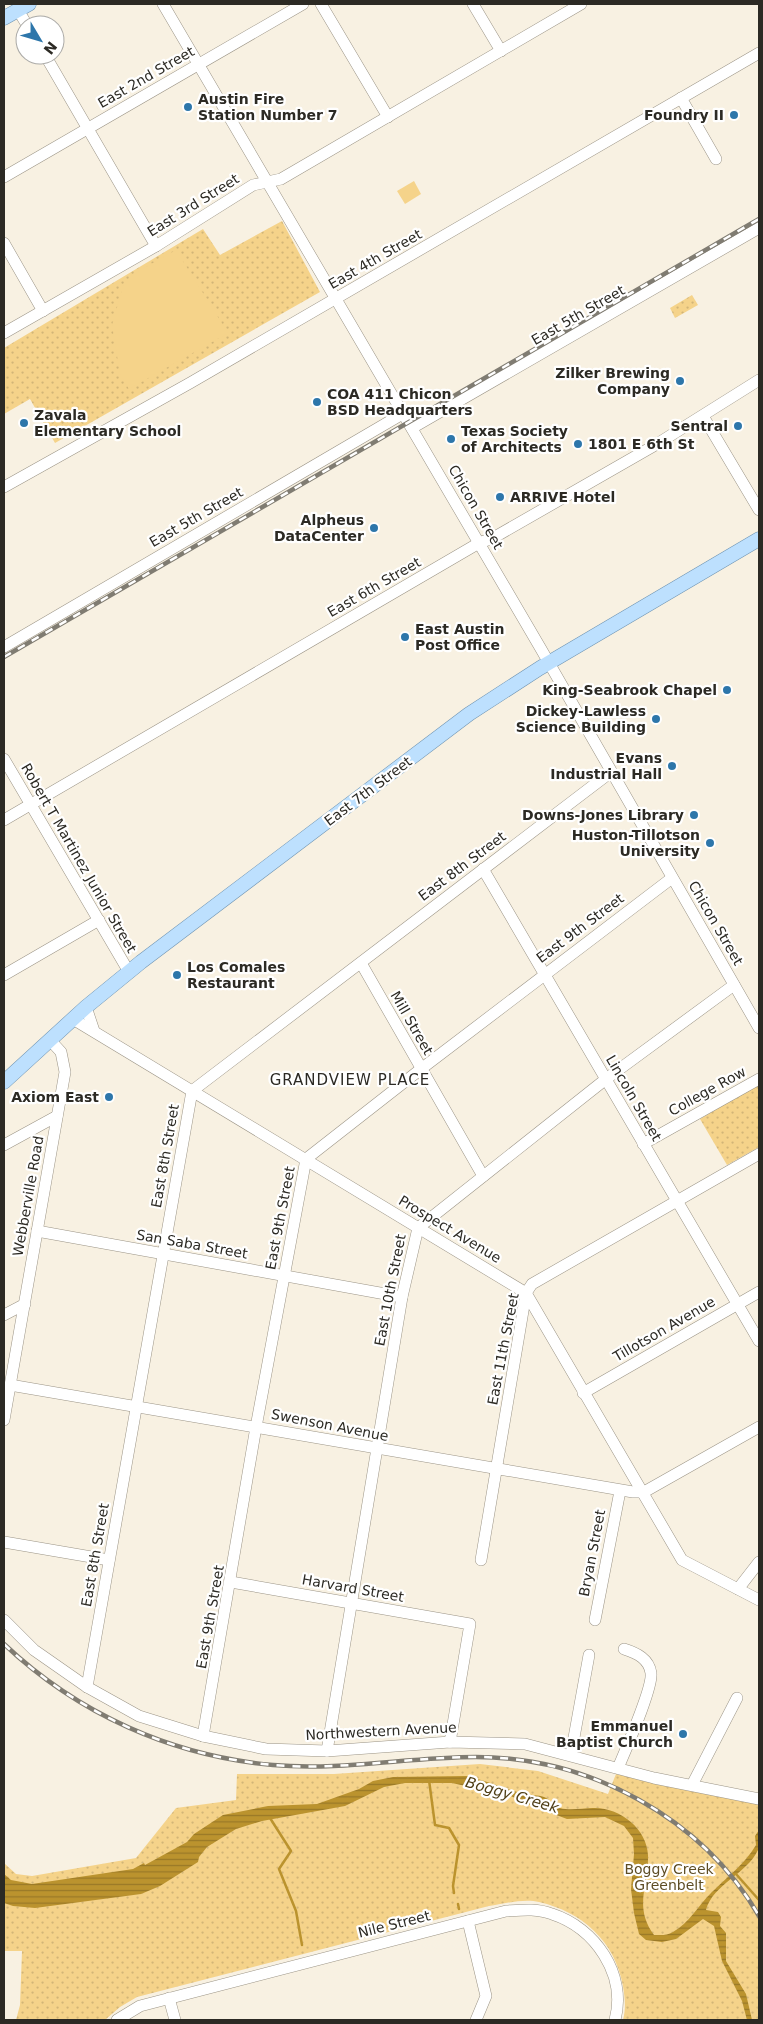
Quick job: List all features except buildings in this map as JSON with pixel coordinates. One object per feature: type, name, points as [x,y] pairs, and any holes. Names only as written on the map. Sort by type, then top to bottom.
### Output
[{"type":"main road","points":[[4,18],[23,7]]},
{"type":"main road","name":"East 7th Street","points":[[4,1082],[72,1019],[129,972],[469,714],[549,662],[759,539]]},
{"type":"street","name":"Chicon Street","points":[[163,4],[549,662],[759,1028]]},
{"type":"street","name":"East 2nd Street","points":[[4,177],[303,4]]},
{"type":"street","points":[[321,4],[388,117]]},
{"type":"street","points":[[473,4],[501,51]]},
{"type":"street","name":"East 3rd Street","points":[[4,333],[156,246],[253,185],[281,179],[581,4]]},
{"type":"street","name":"East 4th Street","points":[[4,486],[337,299],[759,53]]},
{"type":"street","points":[[51,65],[156,246]]},
{"type":"street","points":[[681,98],[716,159]]},
{"type":"street","name":"East 5th Street","points":[[412,428],[759,228]]},
{"type":"street","points":[[4,243],[43,310]]},
{"type":"street","name":"East 6th Street","points":[[4,820],[479,543],[493,538],[703,416],[718,404],[759,380]]},
{"type":"street","name":"East 5th Street","points":[[4,647],[404,413]]},
{"type":"street","points":[[703,416],[759,510]]},
{"type":"street","name":"Robert T Martinez Junior Street","points":[[4,759],[129,972]]},
{"type":"street","name":"East 8th Street","points":[[87,1687],[192,1091],[611,772]]},
{"type":"street","name":"Lincoln Street","points":[[483,869],[759,1340]]},
{"type":"street","name":"East 9th Street","points":[[203,1736],[232,1582],[256,1427],[306,1159],[545,973],[672,878]]},
{"type":"street","points":[[4,975],[99,920]]},
{"type":"street","name":"Mill Street","points":[[361,963],[483,1176]]},
{"type":"street","name":"East 10th Street","points":[[327,1751],[402,1297],[418,1228],[606,1079],[734,984]]},
{"type":"street","points":[[86,1007],[94,1031]]},
{"type":"street","name":"Prospect Avenue","points":[[72,1019],[526,1293],[682,1560],[738,1589]]},
{"type":"street","name":"Webberville Road","points":[[4,1420],[64,1062],[61,1052],[50,1040]]},
{"type":"street","name":"College Row","points":[[643,1144],[759,1080]]},
{"type":"street","points":[[4,1145],[56,1116]]},
{"type":"street","name":"East 11th Street","points":[[481,1560],[526,1293],[532,1284],[759,1154]]},
{"type":"street","name":"San Saba Street","points":[[37,1231],[402,1297]]},
{"type":"street","name":"Tillotson Avenue","points":[[583,1393],[759,1292]]},
{"type":"street","points":[[4,1315],[24,1304]]},
{"type":"street","name":"Swenson Avenue","points":[[10,1385],[256,1427],[376,1450],[620,1491],[644,1492]]},
{"type":"street","points":[[644,1492],[759,1427]]},
{"type":"street","name":"Bryan Street","points":[[595,1620],[620,1491]]},
{"type":"street","points":[[4,1542],[109,1560]]},
{"type":"street","points":[[759,1562],[738,1589],[759,1600]]},
{"type":"street","name":"Harvard Street","points":[[232,1582],[470,1624],[450,1742]]},
{"type":"street","name":"Northwestern Avenue","points":[[4,1620],[34,1650],[87,1687],[139,1716],[203,1736],[266,1749],[327,1751],[450,1742],[525,1744],[571,1754],[618,1768],[759,1799]]},
{"type":"street","points":[[618,1768],[652,1680],[648,1664],[641,1656],[624,1649]]},
{"type":"street","points":[[571,1754],[589,1656]]},
{"type":"street","points":[[692,1785],[738,1698]]},
{"type":"street","name":"Nile Street","points":[[117,2020],[140,2006],[169,1998],[506,1911],[528,1909],[550,1913],[572,1922],[596,1944],[612,1970],[617,1989],[615,2020]]},
{"type":"street","points":[[468,1921],[486,1996],[476,2020]]},
{"type":"street","points":[[169,1998],[175,2020]]},
{"type":"green space","points":[[414,181],[421,194],[405,204],[397,191]]},
{"type":"green space","points":[[282,221],[320,292],[55,443],[30,399],[4,414],[4,348],[203,229],[220,255]]},
{"type":"green space","points":[[176,250],[228,333],[129,389],[120,374],[112,325],[123,286],[135,273]]},
{"type":"green space","points":[[692,295],[698,305],[675,318],[670,308]]},
{"type":"green space","points":[[759,1084],[759,1147],[727,1165],[700,1119]]},
{"type":"green space","name":"Boggy Creek Greenbelt","points":[[480,1764],[538,1771],[608,1794],[616,1774],[759,1803],[759,2020],[623,2020],[625,2003],[623,1986],[613,1955],[604,1942],[582,1921],[569,1913],[539,1902],[527,1901],[489,1906],[137,1997],[120,2007],[105,2020],[16,2020],[20,2005],[22,1951],[4,1951],[4,1863],[16,1874],[32,1876],[136,1858],[176,1808],[236,1800],[237,1774],[334,1774]]},
{"type":"water","name":"Boggy Creek","points":[[467,1776],[525,1794],[544,1797],[560,1808],[603,1809],[613,1811],[630,1821],[643,1837],[646,1845],[648,1866],[643,1905],[644,1915],[654,1935],[664,1935],[673,1932],[689,1919],[711,1893],[746,1859],[756,1845],[755,1836],[759,1830],[759,1846],[753,1858],[716,1893],[706,1910],[718,1912],[721,1917],[720,1926],[726,1933],[726,1961],[746,1994],[752,2020],[747,2020],[742,2001],[722,1961],[714,1926],[703,1919],[676,1939],[662,1942],[646,1940],[639,1934],[631,1889],[634,1854],[633,1838],[624,1826],[605,1817],[567,1819],[511,1796],[452,1783],[405,1783],[384,1787],[345,1806],[262,1821],[236,1829],[207,1847],[199,1857],[198,1862],[160,1886],[141,1894],[35,1908],[13,1906],[4,1903],[4,1874],[11,1880],[32,1884],[133,1869],[144,1863],[145,1865],[187,1842],[194,1834],[223,1815],[268,1806],[317,1804],[359,1789],[373,1781],[393,1777]]},
{"type":"waterway","points":[[429,1780],[435,1825],[449,1828],[459,1845],[453,1886],[454,1893]]},
{"type":"waterway","points":[[270,1818],[291,1851],[279,1869],[296,1911],[302,1945]]},
{"type":"waterway","points":[[736,1874],[759,1900]]},
{"type":"waterway","points":[[458,1904],[459,1909]]},
{"type":"railway","points":[[4,657],[759,219]]},
{"type":"railway","points":[[4,1644],[33,1669],[95,1711],[163,1741],[199,1752],[235,1760],[298,1766],[349,1765],[476,1757],[519,1760],[560,1768],[601,1781],[639,1800],[674,1823],[707,1850],[735,1881],[759,1916]]},
{"type":"place","name":"Austin Fire Station Number 7","points":[[188,107]]},
{"type":"place","name":"Foundry II","points":[[734,115]]},
{"type":"place","name":"Zilker Brewing Company","points":[[680,381]]},
{"type":"place","name":"COA 411 Chicon BSD Headquarters","points":[[317,402]]},
{"type":"place","name":"Zavala Elementary School","points":[[24,423]]},
{"type":"place","name":"Sentral","points":[[738,426]]},
{"type":"place","name":"Texas Society of Architects","points":[[451,439]]},
{"type":"place","name":"1801 E 6th St","points":[[578,444]]},
{"type":"place","name":"ARRIVE Hotel","points":[[500,497]]},
{"type":"place","name":"Alpheus DataCenter","points":[[374,528]]},
{"type":"place","name":"East Austin Post Office","points":[[405,637]]},
{"type":"place","name":"King-Seabrook Chapel","points":[[727,690]]},
{"type":"place","name":"Dickey-Lawless Science Building","points":[[656,719]]},
{"type":"place","name":"Evans Industrial Hall","points":[[672,766]]},
{"type":"place","name":"Downs-Jones Library","points":[[694,815]]},
{"type":"place","name":"Huston-Tillotson University","points":[[710,843]]},
{"type":"place","name":"Los Comales Restaurant","points":[[177,975]]},
{"type":"place","name":"Axiom East","points":[[109,1097]]},
{"type":"place","name":"Emmanuel Baptist Church","points":[[683,1734]]},
{"type":"district","name":"GRANDVIEW PLACE","points":[[350,1080]]}]
